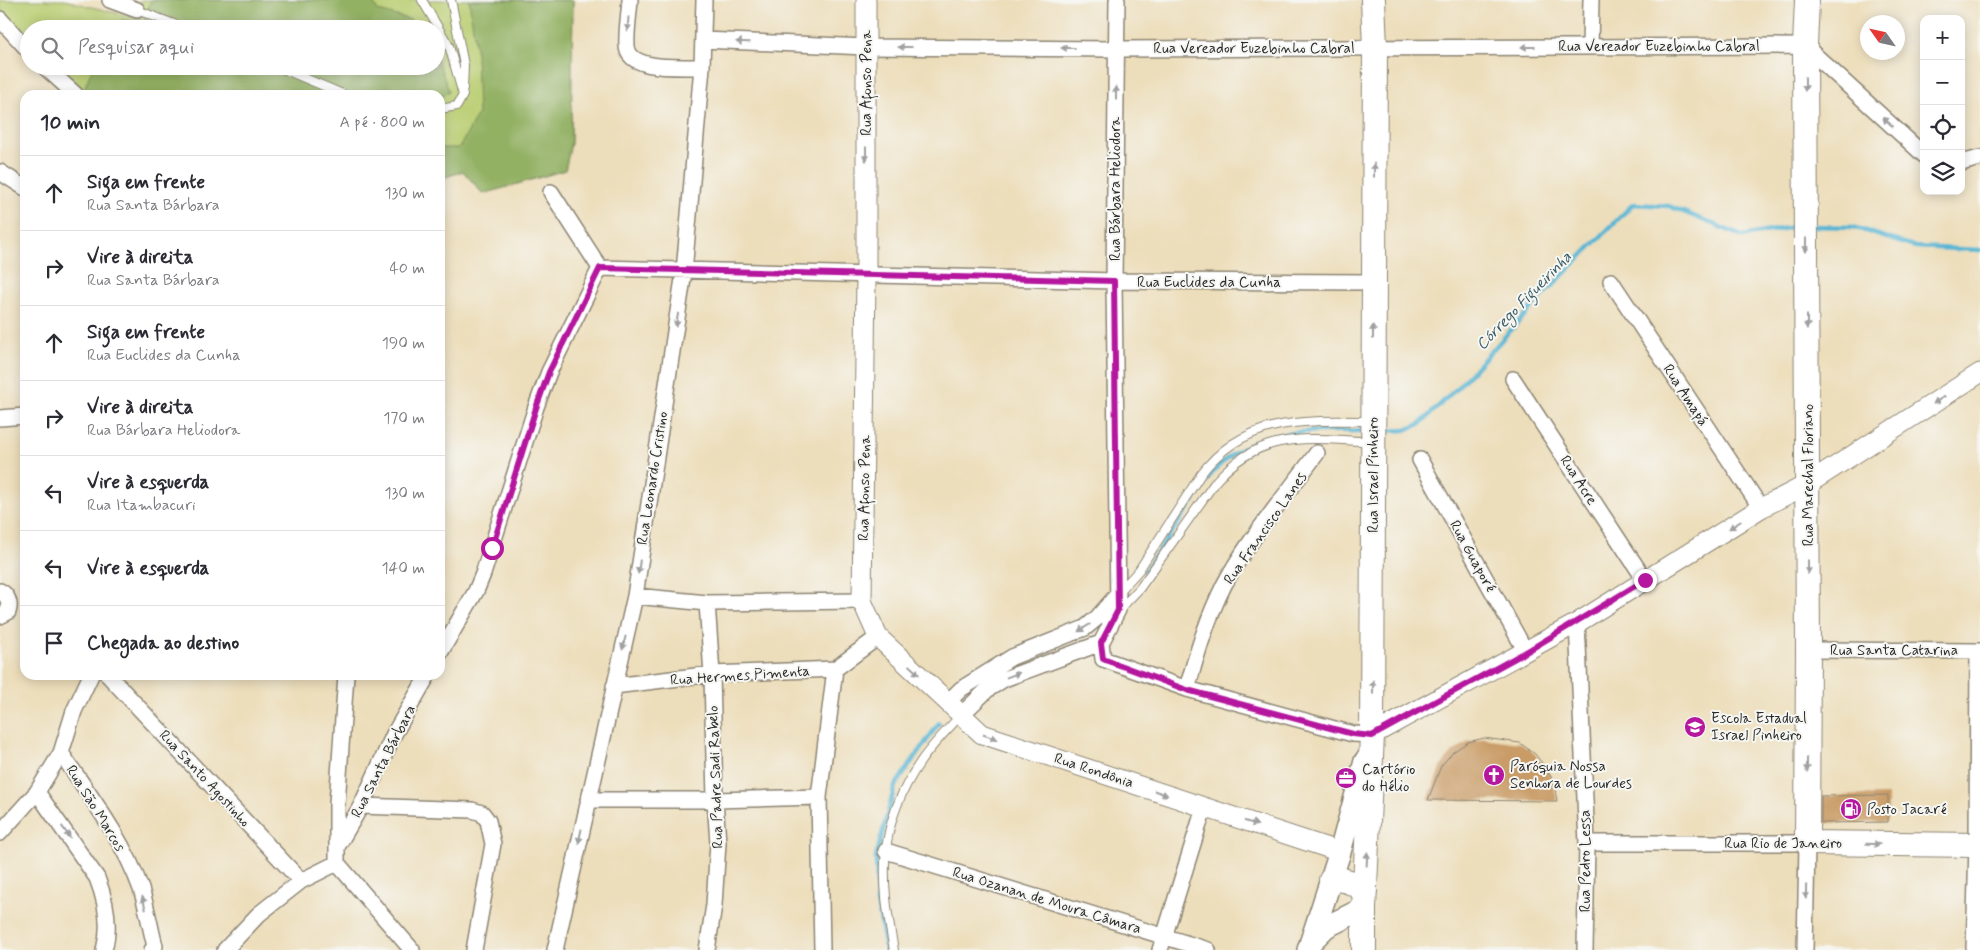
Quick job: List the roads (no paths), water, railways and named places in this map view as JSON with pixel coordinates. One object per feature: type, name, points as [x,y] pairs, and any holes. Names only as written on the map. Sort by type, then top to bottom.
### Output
[{"type":"main road","name":"Rua Israel Pinheiro","points":[[1364,950],[1358,905],[1372,736],[1367,446],[1373,381],[1375,48],[1373,0]]},
{"type":"main road","name":"Rua Marechal Floriano","points":[[1807,0],[1805,46],[1808,484],[1807,843]]},
{"type":"main road","points":[[1309,947],[1329,889],[1372,736]]},
{"type":"main road","name":"Rua Rio de Janeiro","points":[[1807,843],[1979,845]]},
{"type":"main road","points":[[1329,889],[1340,879],[1354,883],[1358,905]]},
{"type":"main road","points":[[1329,889],[1335,910],[1358,905]]},
{"type":"main road","points":[[1309,947],[1326,927],[1358,905]]},
{"type":"street","points":[[110,0],[137,10]]},
{"type":"street","points":[[630,0],[626,48],[632,59],[644,65],[702,67]]},
{"type":"street","name":"Rua Leonardo Cristino","points":[[555,950],[635,596],[684,272],[702,67],[704,0]]},
{"type":"street","name":"Rua Afonso Pena","points":[[866,0],[866,275],[862,602],[878,637]]},
{"type":"street","name":"Rua Bárbara Heliodora","points":[[1101,643],[1118,610],[1114,281],[1118,0]]},
{"type":"street","points":[[1590,47],[1591,0]]},
{"type":"street","points":[[0,19],[20,40]]},
{"type":"street","name":"Rua Vereador Euzebinho Cabral","points":[[703,40],[866,47],[1375,48],[1805,46]]},
{"type":"street","points":[[1805,46],[1920,151]]},
{"type":"street","points":[[54,75],[70,90]]},
{"type":"street","points":[[1965,162],[1980,158]]},
{"type":"street","points":[[0,172],[20,185]]},
{"type":"street","points":[[551,192],[600,268]]},
{"type":"street","points":[[600,268],[684,272]]},
{"type":"street","points":[[445,645],[476,591],[483,574],[549,372],[600,268]]},
{"type":"street","name":"Rua Euclides da Cunha","points":[[684,272],[1114,281],[1373,282]]},
{"type":"street","name":"Rua Amapá","points":[[1611,281],[1762,508]]},
{"type":"street","points":[[954,708],[1004,679],[1101,643],[1103,659],[1187,690],[1353,734],[1372,736],[1577,623],[1762,508],[1808,484],[1980,373]]},
{"type":"street","name":"Rua Acre","points":[[1513,379],[1645,580]]},
{"type":"street","points":[[0,418],[20,416]]},
{"type":"street","name":"Rua Francisco Lanes","points":[[1187,690],[1203,634],[1225,583],[1317,454]]},
{"type":"street","name":"Rua Guaporé","points":[[1420,460],[1526,652]]},
{"type":"street","points":[[0,591],[7,597],[9,606],[8,612],[0,616]]},
{"type":"street","points":[[954,708],[961,689],[1012,657],[1085,628],[1097,618],[1118,594]]},
{"type":"street","points":[[635,596],[707,603],[862,602]]},
{"type":"street","name":"Rua Padre Sadi Rabelo","points":[[707,603],[712,674],[718,843],[714,905],[707,950]]},
{"type":"street","name":"Rua Pedro Lessa","points":[[1577,623],[1587,843],[1585,950]]},
{"type":"street","points":[[822,950],[819,797],[836,669],[878,637]]},
{"type":"street","name":"Rua Rondônia","points":[[878,637],[982,734],[1340,852]]},
{"type":"street","name":"Rua Santa Catarina","points":[[1808,650],[1979,651]]},
{"type":"street","points":[[1974,950],[1979,845],[1979,651]]},
{"type":"street","name":"Rua Hermes Pimenta","points":[[614,686],[712,674],[836,669]]},
{"type":"street","points":[[0,832],[37,792],[61,753],[74,711],[89,680]]},
{"type":"street","name":"Rua Santo Agostinho","points":[[113,680],[301,881]]},
{"type":"street","points":[[346,680],[337,804],[337,863],[412,950]]},
{"type":"street","name":"Rua Santa Bárbara","points":[[337,847],[361,806],[394,734],[425,680]]},
{"type":"street","name":"Rua São Marcos","points":[[61,753],[114,832],[141,890],[156,949]]},
{"type":"street","points":[[37,792],[97,878],[108,922],[108,937],[104,950]]},
{"type":"street","points":[[588,800],[715,800],[819,797]]},
{"type":"street","points":[[361,806],[472,810],[485,816],[488,821],[493,844],[474,950]]},
{"type":"street","points":[[1162,943],[1204,808]]},
{"type":"street","name":"Rua Rio de Janeiro","points":[[1587,843],[1807,843]]},
{"type":"street","name":"Rua Marechal Floriano","points":[[1805,950],[1807,843]]},
{"type":"street","name":"Rua Ozanan de Moura Câmara","points":[[886,851],[1162,943],[1208,950]]},
{"type":"street","points":[[225,950],[259,914],[301,881],[337,863]]},
{"type":"lane","points":[[422,0],[434,20]]},
{"type":"lane","points":[[445,108],[457,106],[463,95],[464,65],[451,0]]},
{"type":"lane","points":[[137,10],[163,20]]},
{"type":"lane","points":[[445,39],[449,46],[463,95]]},
{"type":"lane","points":[[297,75],[333,90]]},
{"type":"lane","points":[[1118,594],[1139,570],[1201,474],[1212,460],[1233,442],[1253,432],[1290,423],[1323,420],[1363,421]]},
{"type":"lane","points":[[1118,610],[1140,588],[1216,481],[1227,468],[1238,460],[1259,448],[1291,440],[1367,446]]},
{"type":"lane","points":[[894,950],[885,896],[884,861],[889,824],[902,792],[954,708]]},
{"type":"waterway","name":"Córrego Figueirinha","points":[[1380,431],[1405,430],[1420,424],[1457,388],[1548,290],[1633,204],[1669,206],[1742,236],[1799,226]]},
{"type":"waterway","name":"Córrego Figueirinha","points":[[1814,226],[1853,227],[1915,247],[1980,250]]},
{"type":"waterway","name":"Córrego Figueirinha","points":[[1145,571],[1213,472],[1229,457],[1246,446],[1284,434],[1325,431],[1367,431]]},
{"type":"waterway","name":"Córrego Figueirinha","points":[[886,950],[877,902],[876,857],[895,786],[939,723]]},
{"type":"place","name":"Escola Estadual Israel Pinheiro","points":[[1695,727]]},
{"type":"place","name":"Paróquia Nossa Senhora de Lourdes","points":[[1494,775]]},
{"type":"place","name":"Cartório do Hélio","points":[[1346,778]]},
{"type":"place","name":"Posto Jacaré","points":[[1851,809]]}]
